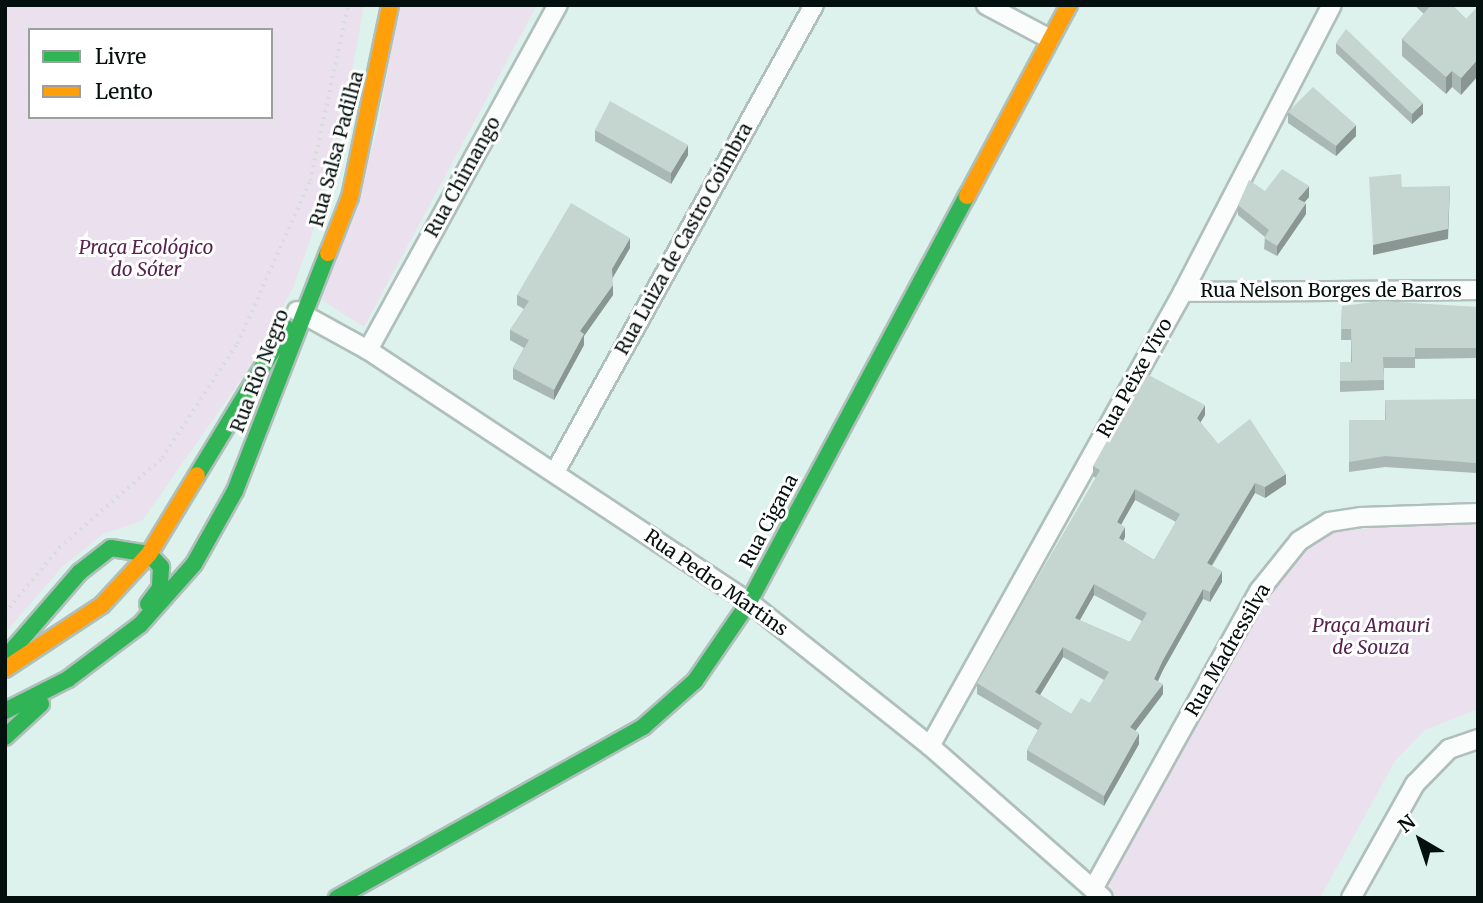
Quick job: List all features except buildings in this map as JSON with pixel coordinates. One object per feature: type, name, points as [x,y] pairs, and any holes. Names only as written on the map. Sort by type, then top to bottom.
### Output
[{"type":"main road","name":"Rua Salsa Padilha","points":[[304,308],[349,197],[390,5]]},
{"type":"main road","name":"Rua Cigana","points":[[337,898],[668,710],[749,602],[1069,5]]},
{"type":"main road","name":"Rua Rio Negro","points":[[5,668],[102,606],[149,554],[304,308]]},
{"type":"main road","name":"Rua Rio Negro","points":[[5,712],[68,679],[115,647],[194,564],[235,491],[304,308]]},
{"type":"main road","points":[[5,658],[80,572],[111,548],[149,554],[162,566],[160,588],[115,647]]},
{"type":"main road","points":[[5,737],[68,679]]},
{"type":"street","name":"Rua Chimango","points":[[368,350],[558,5]]},
{"type":"street","name":"Rua Luiza de Castro Coimbra","points":[[555,472],[814,5]]},
{"type":"street","points":[[986,5],[1050,39]]},
{"type":"street","name":"Rua Peixe Vivo","points":[[930,746],[1183,292],[1332,5]]},
{"type":"street","name":"Rua Nelson Borges de Barros","points":[[1183,292],[1478,290]]},
{"type":"street","name":"Rua Pedro Martins","points":[[304,308],[749,602],[930,746],[1098,893]]},
{"type":"street","name":"Rua Madressilva","points":[[1098,893],[1259,591],[1299,541],[1329,522],[1478,513]]},
{"type":"street","points":[[1351,898],[1415,784],[1449,749],[1478,739]]},
{"type":"path","points":[[5,613],[59,548],[162,458],[237,344],[310,181],[348,5]]},
{"type":"green space","name":"Praça Ecológico do Sóter","points":[[5,5],[364,5],[345,110],[311,238],[293,288],[247,371],[142,521],[103,534],[62,567],[5,633]]},
{"type":"green space","points":[[399,5],[537,5],[364,327],[322,300],[377,131]]},
{"type":"green space","name":"Praça Amauri de Souza","points":[[1478,521],[1478,709],[1425,730],[1395,761],[1320,898],[1118,898],[1103,884],[1264,599],[1304,548],[1332,531]]},
{"type":"traffic: fast","points":[[337,898],[643,727],[695,681],[749,602],[967,196]]},
{"type":"traffic: fast","points":[[5,711],[68,679],[140,625],[194,564],[235,491],[328,253]]},
{"type":"traffic: fast","points":[[197,475],[286,328]]},
{"type":"traffic: fast","points":[[8,655],[80,572],[111,548],[149,554],[161,567],[160,588],[148,604]]},
{"type":"traffic: fast","points":[[5,737],[41,704]]},
{"type":"traffic: slow","points":[[328,253],[350,197],[390,5]]},
{"type":"traffic: slow","points":[[967,196],[1069,5]]},
{"type":"traffic: slow","points":[[5,669],[102,605],[149,554],[197,475]]}]
